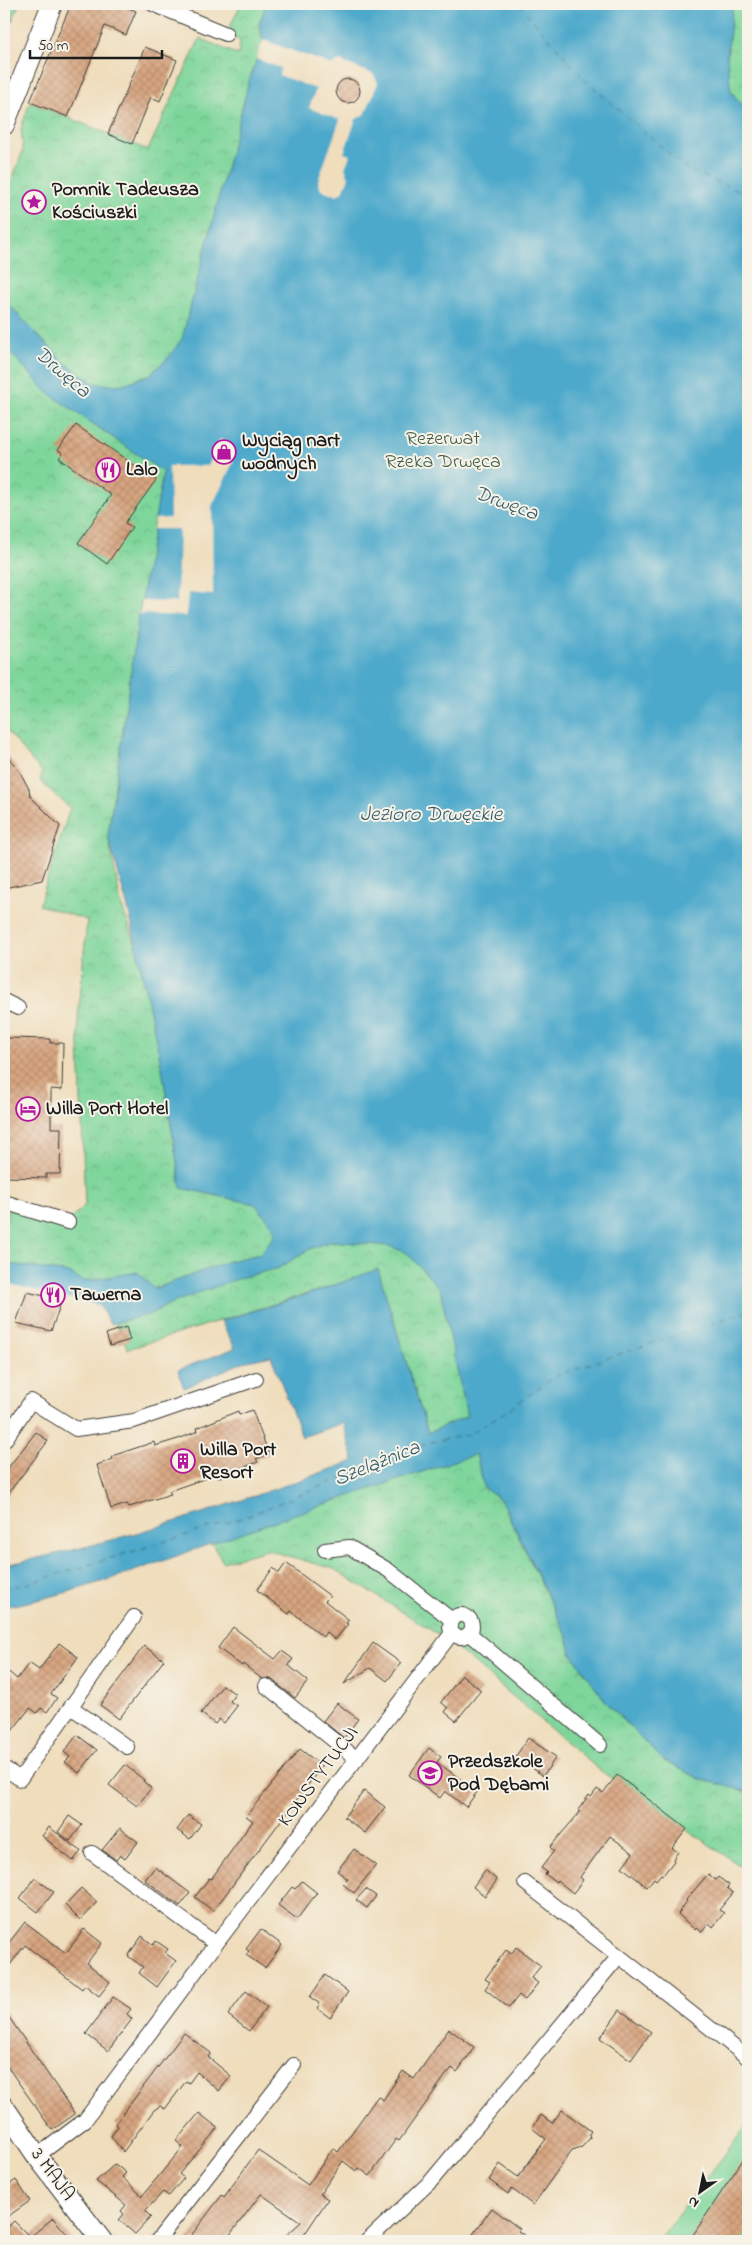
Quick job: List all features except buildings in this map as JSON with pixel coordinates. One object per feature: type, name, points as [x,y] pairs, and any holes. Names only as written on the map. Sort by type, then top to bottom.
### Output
[{"type":"street","points":[[4,124],[52,4]]},
{"type":"street","points":[[153,4],[226,34]]},
{"type":"street","points":[[4,1001],[18,1008]]},
{"type":"street","points":[[4,1202],[68,1222]]},
{"type":"street","points":[[4,1441],[31,1401],[76,1429],[134,1421],[256,1379]]},
{"type":"street","points":[[325,1550],[349,1547],[388,1570],[462,1637],[469,1633],[471,1627],[467,1618],[460,1615],[452,1626]]},
{"type":"street","points":[[4,1768],[20,1779],[134,1617]]},
{"type":"street","name":"KONSTYTUCJI","points":[[37,2156],[85,2120],[216,1944],[358,1759],[452,1626]]},
{"type":"street","points":[[469,1633],[600,1745]]},
{"type":"street","points":[[266,1686],[358,1759]]},
{"type":"street","points":[[71,1707],[127,1747]]},
{"type":"street","points":[[92,1853],[216,1944]]},
{"type":"street","points":[[525,1883],[748,2058]]},
{"type":"street","points":[[367,2241],[431,2181],[619,1956]]},
{"type":"street","points":[[157,2241],[294,2065]]},
{"type":"street","name":"3 MAJA","points":[[4,2107],[37,2156],[102,2241]]},
{"type":"green space","points":[[4,4],[19,4],[4,41]]},
{"type":"green space","name":"Jezioro Drwęckie","points":[[241,4],[748,4],[748,112],[735,97],[748,132],[484,1487],[501,1501],[567,1636],[571,1653],[607,1703],[663,1760],[700,1779],[748,1792],[748,1871],[598,1769],[447,1640],[334,1569],[267,1550],[223,1562],[203,1530],[428,1443],[342,1283],[128,1349],[103,1297],[4,1273],[4,1227],[10,1204],[68,1222],[85,1205],[78,1018],[87,920],[39,905],[70,808],[40,781],[42,772],[4,728],[4,201],[23,151],[21,128],[30,102],[148,150],[200,38],[238,55],[240,41],[226,34]],"holes":[[[145,578],[181,1187],[162,1068],[137,948],[121,904],[108,836]]]},
{"type":"green space","points":[[748,2124],[748,2241],[658,2241]]},
{"type":"water","name":"Jezioro Drwęckie","points":[[266,4],[733,4],[727,57],[731,91],[748,114],[748,1792],[700,1779],[663,1760],[607,1703],[571,1653],[567,1636],[502,1501],[484,1488],[476,1454],[297,1513],[123,1575],[64,1593],[4,1607],[4,1565],[93,1545],[181,1520],[354,1461],[343,1423],[302,1437],[271,1356],[243,1362],[184,1388],[178,1370],[235,1348],[221,1321],[318,1291],[378,1269],[428,1433],[467,1416],[440,1289],[407,1253],[389,1246],[331,1241],[310,1249],[279,1268],[243,1277],[170,1304],[148,1315],[110,1324],[99,1305],[80,1297],[81,1287],[26,1275],[4,1276],[4,1263],[69,1273],[83,1281],[138,1272],[154,1289],[229,1261],[260,1254],[275,1235],[274,1227],[255,1204],[181,1188],[162,1068],[130,916],[108,836],[139,614],[163,472],[48,393],[4,346],[4,300],[64,362],[93,383],[123,384],[149,375],[168,358],[182,339],[249,81],[263,40],[259,24]]},
{"type":"pier","points":[[263,40],[332,65],[340,61],[373,74],[378,83],[365,114],[356,119],[344,153],[350,155],[345,168],[349,177],[343,192],[336,195],[321,190],[318,181],[340,120],[309,108],[316,89],[279,75],[281,68],[256,59]]},
{"type":"pier","points":[[220,439],[231,445],[233,463],[212,506],[213,595],[188,593],[186,616],[139,614],[142,601],[177,602],[179,529],[153,529],[155,519],[170,518],[169,466],[208,466]]},
{"type":"waterway","points":[[4,1273],[105,1297]]},
{"type":"ferry route","points":[[519,4],[586,81],[688,170],[748,194]]},
{"type":"ferry route","points":[[4,1588],[23,1585],[245,1517],[428,1443],[470,1434],[557,1375],[748,1311]]},
{"type":"place","name":"Pomnik Tadeusza Kościuszki","points":[[34,202]]},
{"type":"place","name":"Wyciąg nart wodnych","points":[[224,452]]},
{"type":"place","name":"Lalo","points":[[108,470]]},
{"type":"place","name":"Willa Port Hotel","points":[[28,1109]]},
{"type":"place","name":"Tawerna","points":[[53,1295]]},
{"type":"place","name":"Willa Port Resort","points":[[183,1461]]},
{"type":"place","name":"Przedszkole Pod Dębami","points":[[430,1773]]},
{"type":"water label","name":"Drwęca","points":[[62,373]]},
{"type":"water label","name":"Drwęca","points":[[506,504]]},
{"type":"water label","name":"Szelążnica","points":[[377,1464]]},
{"type":"park label","name":"Rezerwat Rzeka Drwęca","points":[[443,450]]}]
